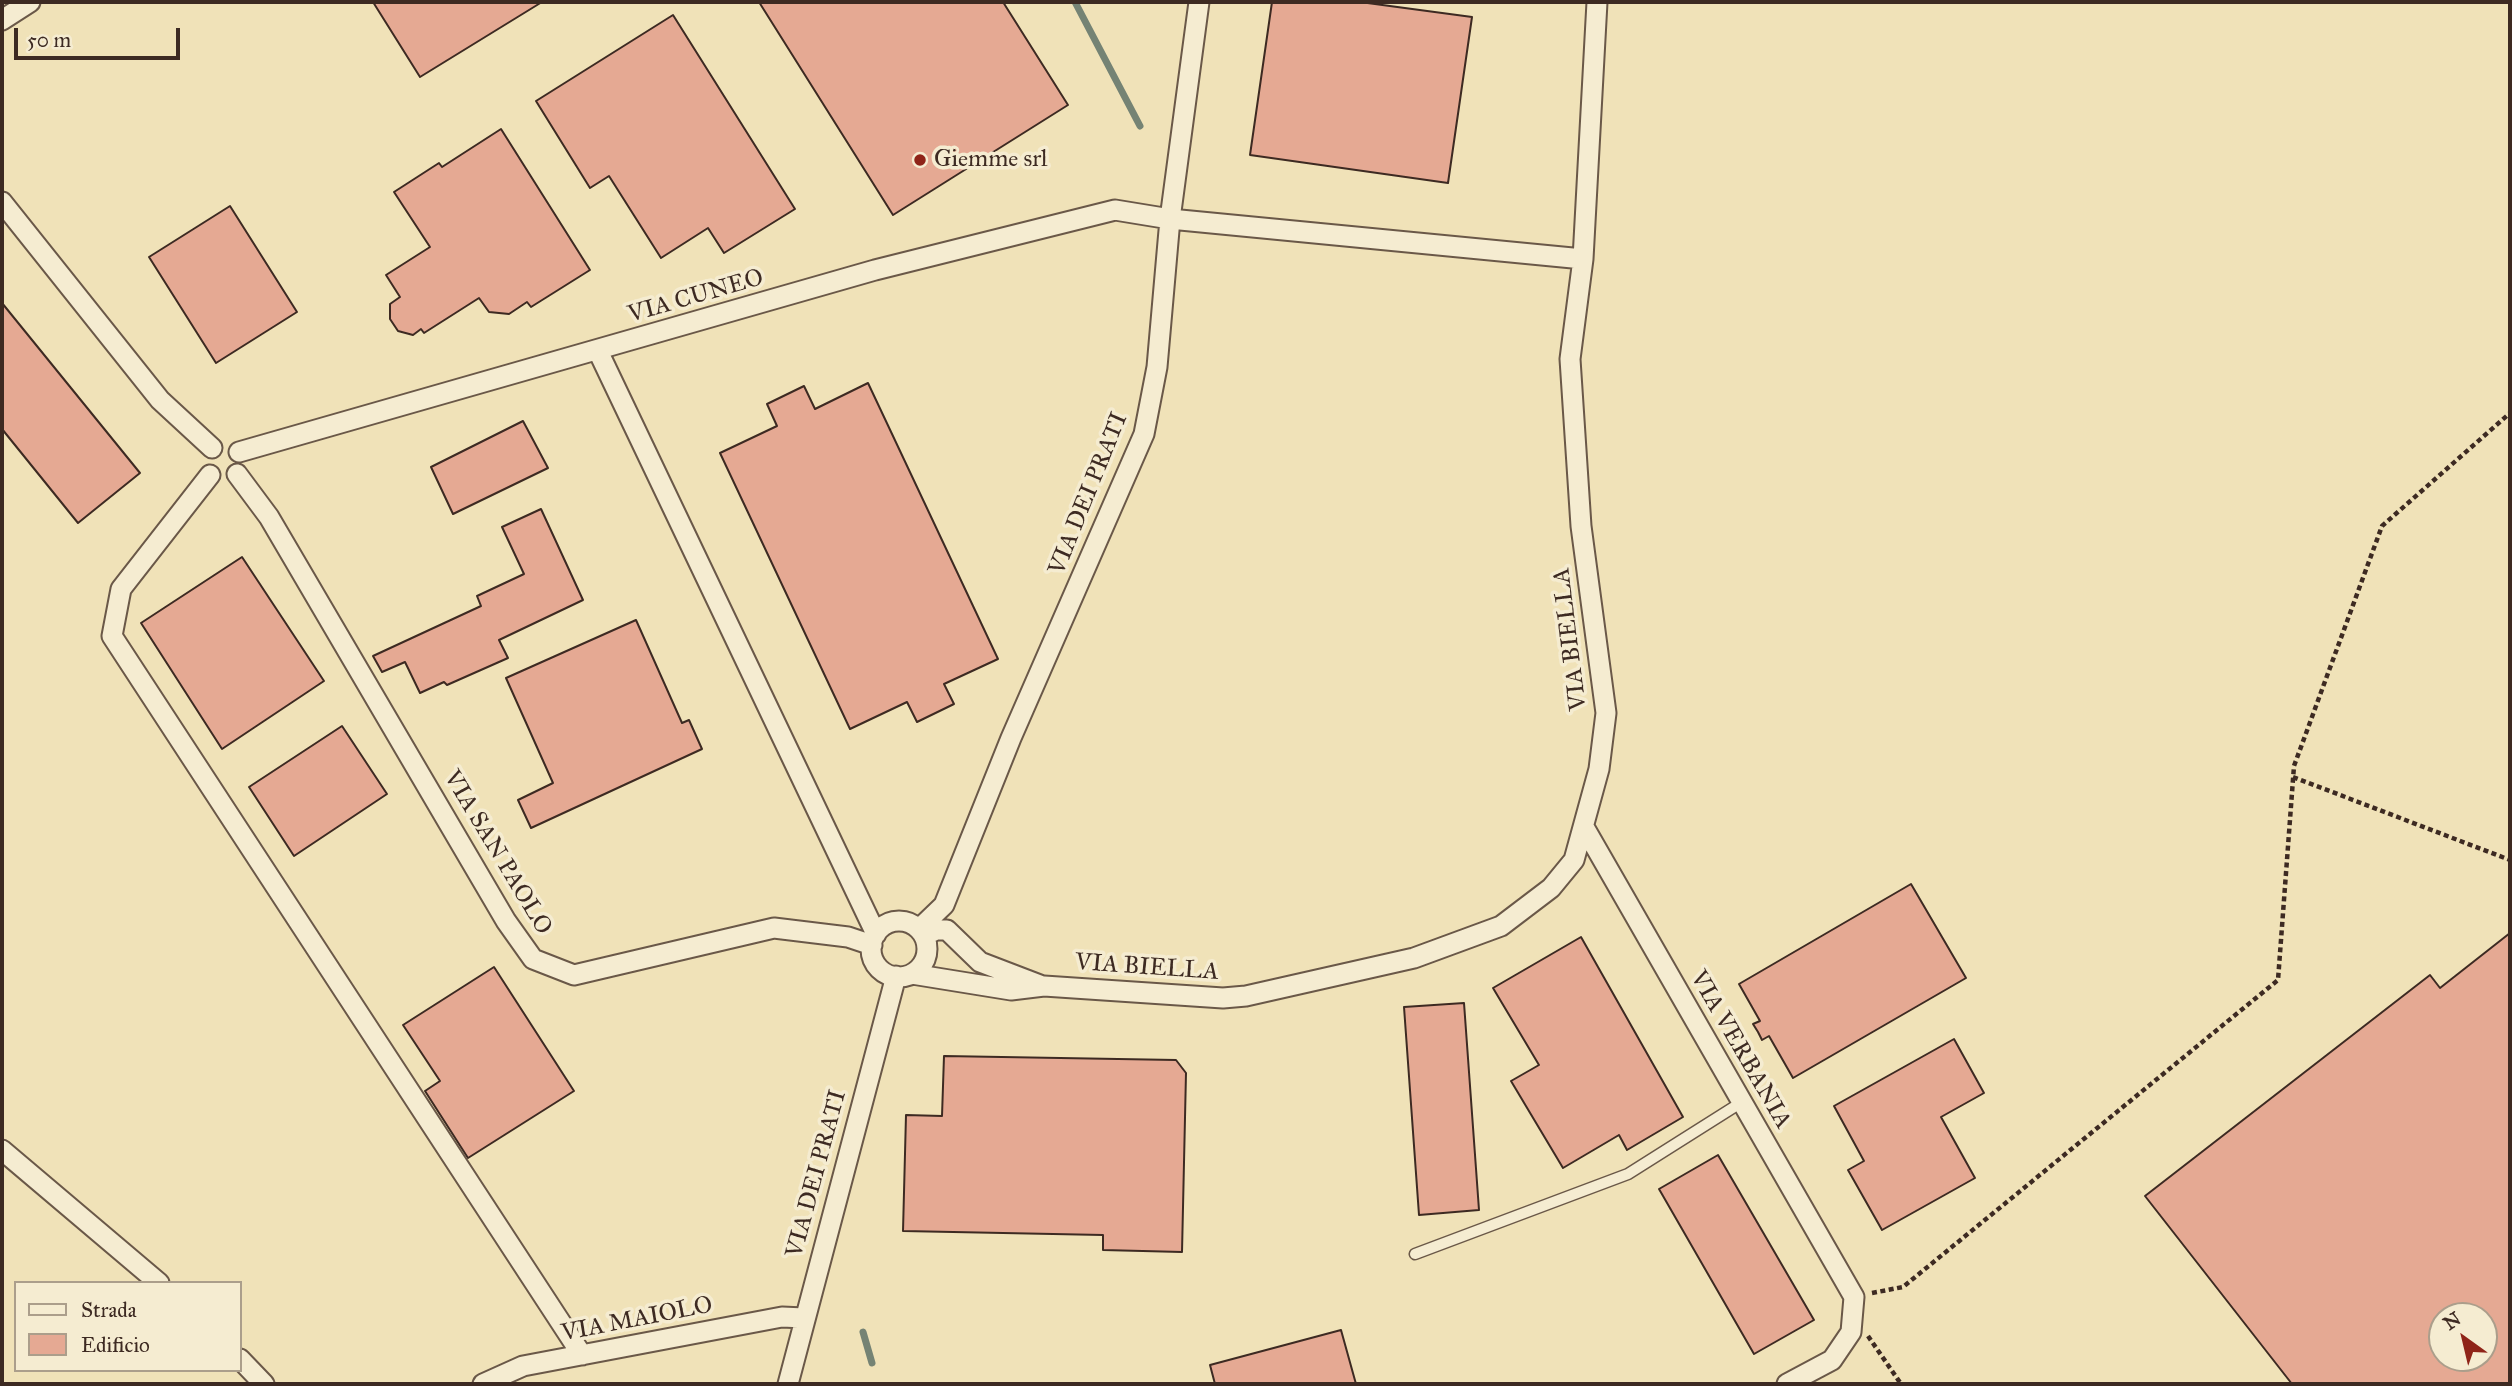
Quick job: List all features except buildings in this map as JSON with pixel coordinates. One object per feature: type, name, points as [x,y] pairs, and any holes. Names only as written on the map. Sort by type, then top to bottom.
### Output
[{"type":"street","points":[[2,20],[30,2]]},
{"type":"street","name":"VIA DEI PRATI","points":[[921,932],[944,905],[1012,738],[1144,434],[1157,367],[1170,219],[1199,2]]},
{"type":"street","name":"VIA BIELLA","points":[[904,975],[1012,990],[1044,986],[1223,998],[1414,957],[1501,926],[1551,888],[1574,860],[1599,769],[1606,713],[1581,526],[1570,359],[1583,259],[1597,2]]},
{"type":"street","points":[[2,202],[160,400],[212,448]]},
{"type":"street","name":"VIA CUNEO","points":[[239,452],[875,270],[1115,210],[1170,219]]},
{"type":"street","points":[[1170,219],[1583,259]]},
{"type":"street","points":[[598,351],[874,939],[875,962],[888,974],[904,975],[924,961],[927,953],[921,932],[901,921],[883,927],[874,939]]},
{"type":"street","points":[[223,444],[239,452],[242,463],[237,474],[221,481],[210,475],[205,464],[212,448],[223,444]]},
{"type":"street","name":"VIA SAN PAOLO","points":[[237,474],[269,517],[506,921],[533,959],[573,975],[774,928],[874,939]]},
{"type":"street","points":[[210,475],[121,589],[112,636],[582,1355]]},
{"type":"street","name":"VIA VERBANIA","points":[[1584,827],[1854,1297]]},
{"type":"street","name":"VIA BIELLA","points":[[921,932],[947,930],[980,961],[1044,986]]},
{"type":"street","name":"VIA DEI PRATI","points":[[788,1384],[804,1318],[904,975]]},
{"type":"street","points":[[2,1150],[157,1281]]},
{"type":"street","points":[[1787,1384],[1832,1360],[1851,1332],[1854,1297]]},
{"type":"street","name":"VIA MAIOLO","points":[[483,1384],[523,1366],[782,1317],[804,1318]]},
{"type":"street","points":[[242,1361],[264,1384]]},
{"type":"lane","points":[[1415,1254],[1628,1174],[1742,1102]]},
{"type":"path","points":[[1854,1297],[1903,1287],[2278,980],[2294,766],[2382,526],[2510,412]]},
{"type":"path","points":[[2293,777],[2510,860]]},
{"type":"path","points":[[1851,1332],[1871,1337],[1901,1384]]},
{"type":"waterway","points":[[1075,2],[1140,126]]},
{"type":"waterway","points":[[863,1332],[872,1363]]},
{"type":"place","name":"Giemme srl","points":[[920,160]]}]
